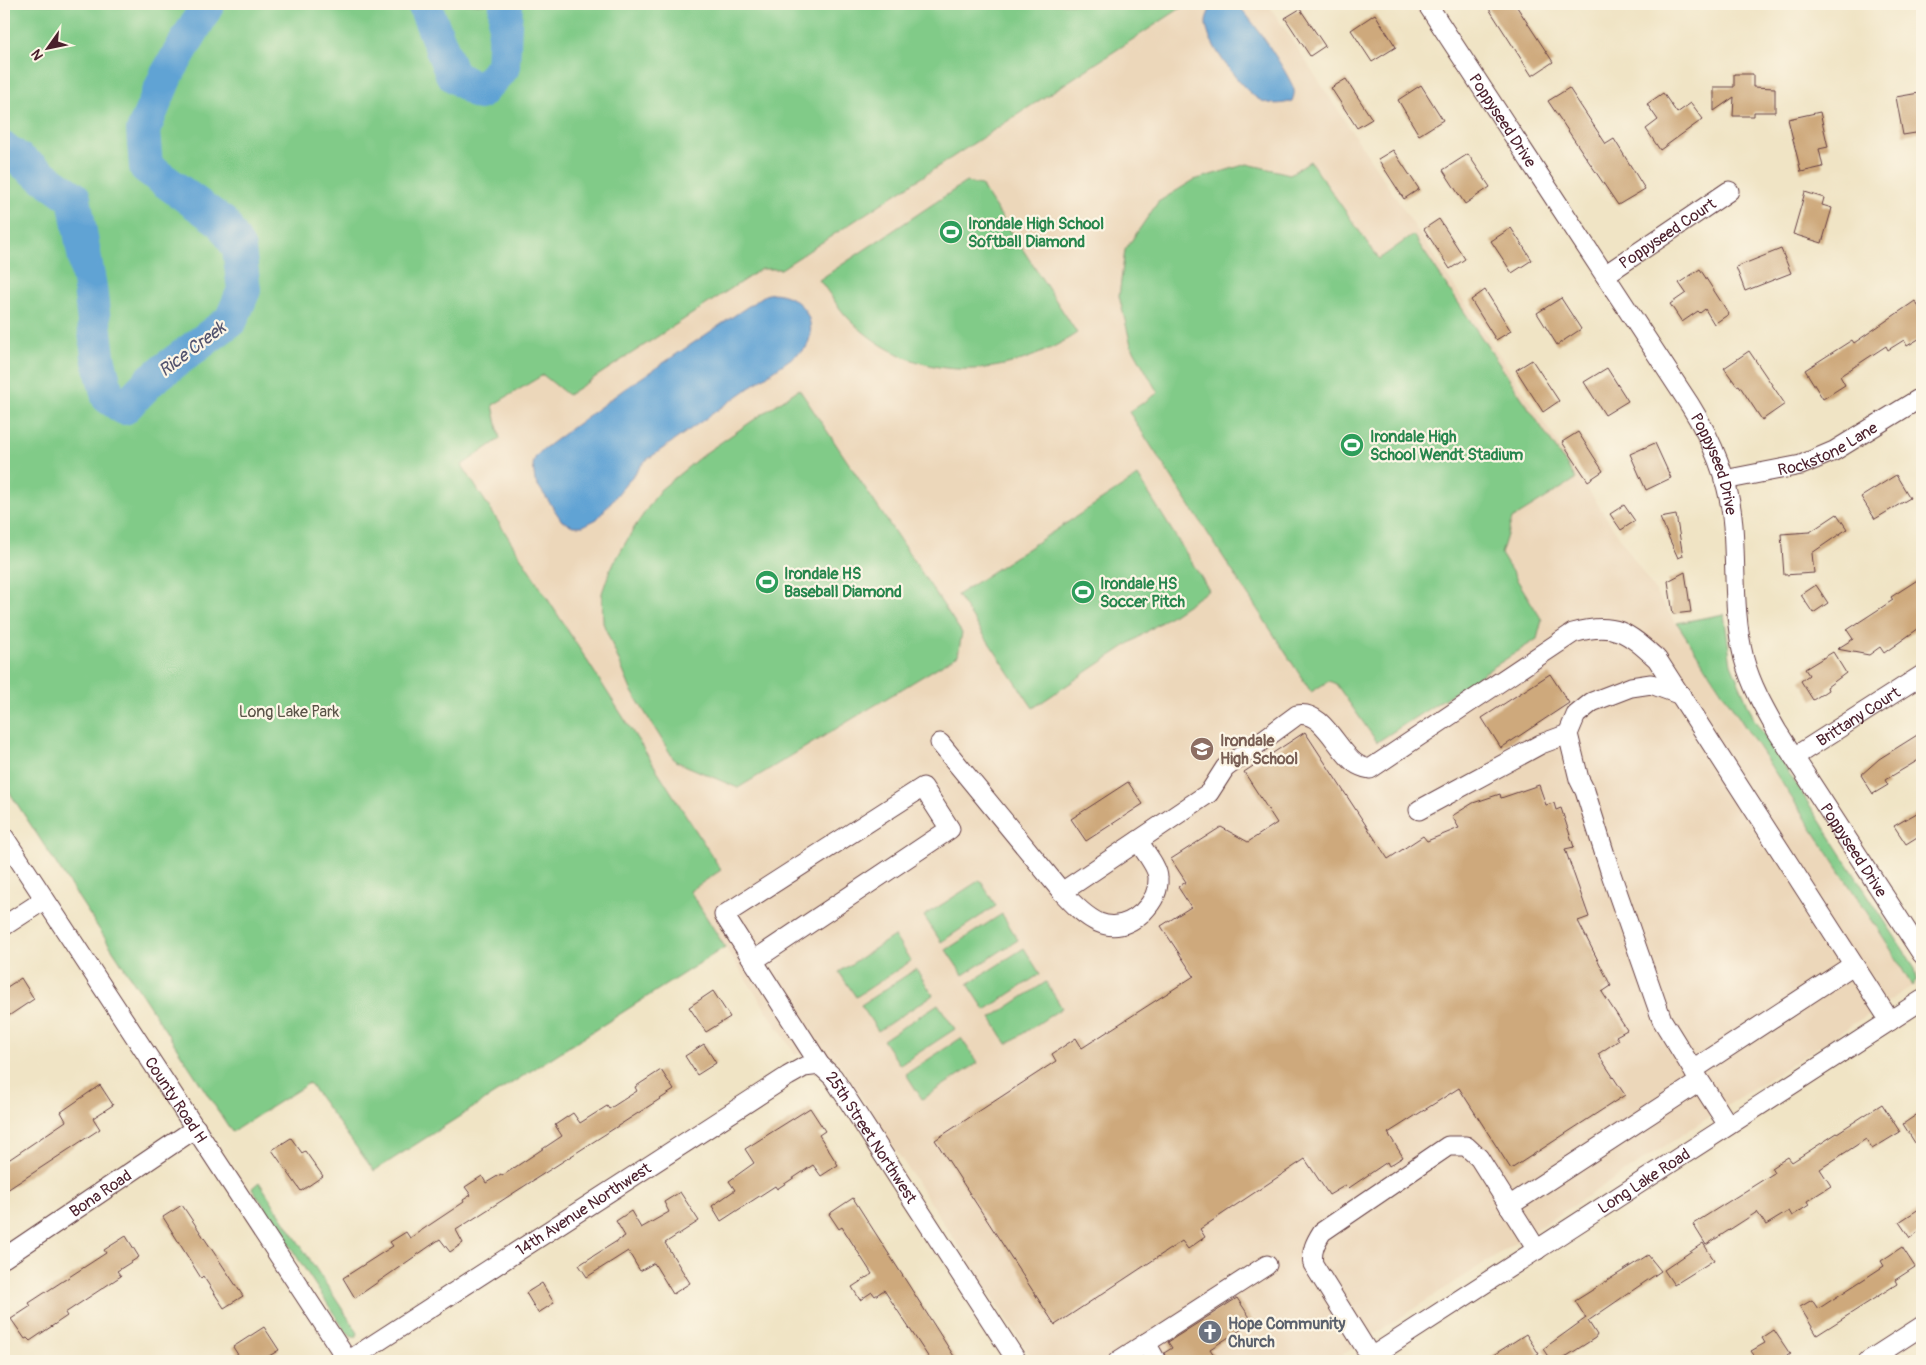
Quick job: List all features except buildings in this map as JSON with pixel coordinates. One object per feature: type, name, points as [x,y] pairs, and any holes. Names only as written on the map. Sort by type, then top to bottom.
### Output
[{"type":"street","name":"Poppyseed Drive","points":[[1427,4],[1700,420],[1713,445],[1724,480],[1733,524],[1736,610],[1744,659],[1757,695],[1794,757],[1922,954]]},
{"type":"street","name":"Poppyseed Court","points":[[1605,275],[1729,190]]},
{"type":"street","name":"Rockstone Lane","points":[[1724,480],[1801,465],[1834,452],[1922,397]]},
{"type":"street","points":[[1062,892],[1209,794],[1225,768],[1298,716],[1310,714],[1317,718],[1356,765],[1370,769],[1573,634],[1590,629],[1606,628],[1630,635],[1657,660],[1890,1021]]},
{"type":"street","name":"Brittany Court","points":[[1794,757],[1922,675]]},
{"type":"street","points":[[1681,695],[1651,684],[1630,687],[1592,702],[1576,715],[1568,734],[1579,779],[1585,791],[1611,874],[1662,1020],[1728,1126]]},
{"type":"street","points":[[1419,810],[1542,744],[1568,734]]},
{"type":"street","points":[[940,743],[1062,892],[1084,916],[1098,924],[1113,926],[1128,923],[1136,918],[1153,900],[1157,892],[1158,876],[1138,841]]},
{"type":"street","name":"25th Street Northwest","points":[[753,961],[950,829],[922,787],[724,915],[753,961],[820,1065],[833,1077],[1017,1361]]},
{"type":"street","name":"County Road H","points":[[4,837],[348,1361]]},
{"type":"street","points":[[4,926],[44,900]]},
{"type":"street","points":[[1509,1206],[1853,965]]},
{"type":"street","name":"Long Lake Road","points":[[1368,1359],[1922,1000]]},
{"type":"street","name":"14th Avenue Northwest","points":[[348,1361],[788,1076],[804,1067],[820,1065]]},
{"type":"street","name":"Bona Road","points":[[4,1258],[196,1128]]},
{"type":"street","points":[[1368,1359],[1313,1264],[1311,1253],[1322,1232],[1448,1146],[1466,1146],[1479,1158],[1537,1250]]},
{"type":"street","points":[[1118,1361],[1267,1265]]},
{"type":"street","points":[[1868,1361],[1922,1326]]},
{"type":"street","points":[[1146,1343],[1155,1359]]},
{"type":"shaded area","name":"Irondale High School","points":[[1187,4],[1268,4],[1887,943],[1912,986],[1333,1361],[1034,1361],[838,1062],[815,1052],[795,1054],[725,947],[690,891],[721,870],[461,464],[500,439],[493,405],[543,375],[761,268],[781,269]]},
{"type":"green space","name":"Long Lake Park","points":[[4,4],[1187,4],[781,269],[761,269],[568,395],[543,375],[493,405],[500,439],[462,465],[721,870],[690,891],[725,947],[374,1171],[309,1083],[232,1132],[4,784]]},
{"type":"green space","name":"Irondale High School Wendt Stadium","points":[[1310,161],[1379,259],[1413,235],[1576,479],[1512,519],[1501,554],[1542,620],[1537,639],[1377,742],[1336,684],[1329,681],[1311,692],[1129,412],[1158,393],[1131,345],[1119,296],[1125,250],[1158,202],[1194,180],[1247,164],[1290,174]]},
{"type":"green space","name":"Irondale High School Softball Diamond","points":[[966,182],[981,185],[1077,333],[1049,349],[1019,361],[990,368],[960,369],[931,365],[902,356],[875,341],[849,319],[819,280]]},
{"type":"green space","name":"Irondale HS Baseball Diamond","points":[[799,389],[962,633],[958,655],[738,788],[675,761],[631,690],[603,623],[602,593],[610,570],[634,528],[660,490],[704,454]]},
{"type":"green space","name":"Irondale HS Soccer Pitch","points":[[1138,476],[1209,590],[1033,708],[957,595]]},
{"type":"green space","points":[[1724,614],[1731,664],[1754,719],[1915,968],[1917,979],[1912,986],[1887,943],[1677,623]]},
{"type":"green space","points":[[980,880],[996,906],[941,942],[924,916]]},
{"type":"green space","points":[[1002,914],[1018,940],[963,975],[946,950]]},
{"type":"green space","points":[[894,936],[911,961],[856,997],[839,972]]},
{"type":"green space","points":[[1024,948],[1040,974],[985,1010],[968,984]]},
{"type":"green space","points":[[916,969],[933,995],[878,1031],[861,1005]]},
{"type":"green space","points":[[1046,982],[1062,1008],[1007,1044],[991,1018]]},
{"type":"green space","points":[[938,1004],[955,1029],[900,1065],[883,1040]]},
{"type":"green space","points":[[961,1038],[978,1063],[922,1099],[906,1074]]},
{"type":"green space","points":[[259,1182],[358,1333],[356,1337],[352,1337],[346,1332],[252,1188]]},
{"type":"water","points":[[1215,4],[1236,4],[1250,19],[1291,83],[1294,91],[1292,101],[1275,104],[1258,99],[1243,86],[1226,65],[1212,43],[1206,24],[1210,11]]},
{"type":"water","points":[[772,293],[792,298],[805,311],[811,328],[806,348],[645,461],[597,519],[583,526],[573,526],[562,521],[535,481],[533,465],[535,458],[542,450],[623,390],[765,295]]},
{"type":"waterway","name":"Rice Creek","points":[[4,149],[74,198],[90,287],[98,357],[108,397],[124,408],[152,379],[231,320],[244,290],[239,249],[223,223],[146,167],[143,131],[166,76],[208,4]]},
{"type":"waterway","name":"Rice Creek","points":[[424,4],[452,74],[479,93],[503,67],[506,4]]},
{"type":"place","name":"Irondale High School Softball Diamond","points":[[951,232]]},
{"type":"place","name":"Irondale High School Wendt Stadium","points":[[1352,445]]},
{"type":"place","name":"Irondale HS Baseball Diamond","points":[[767,582]]},
{"type":"place","name":"Irondale HS Soccer Pitch","points":[[1083,592]]},
{"type":"place","name":"Irondale High School","points":[[1202,749]]},
{"type":"place","name":"Hope Community Church","points":[[1210,1332]]}]
